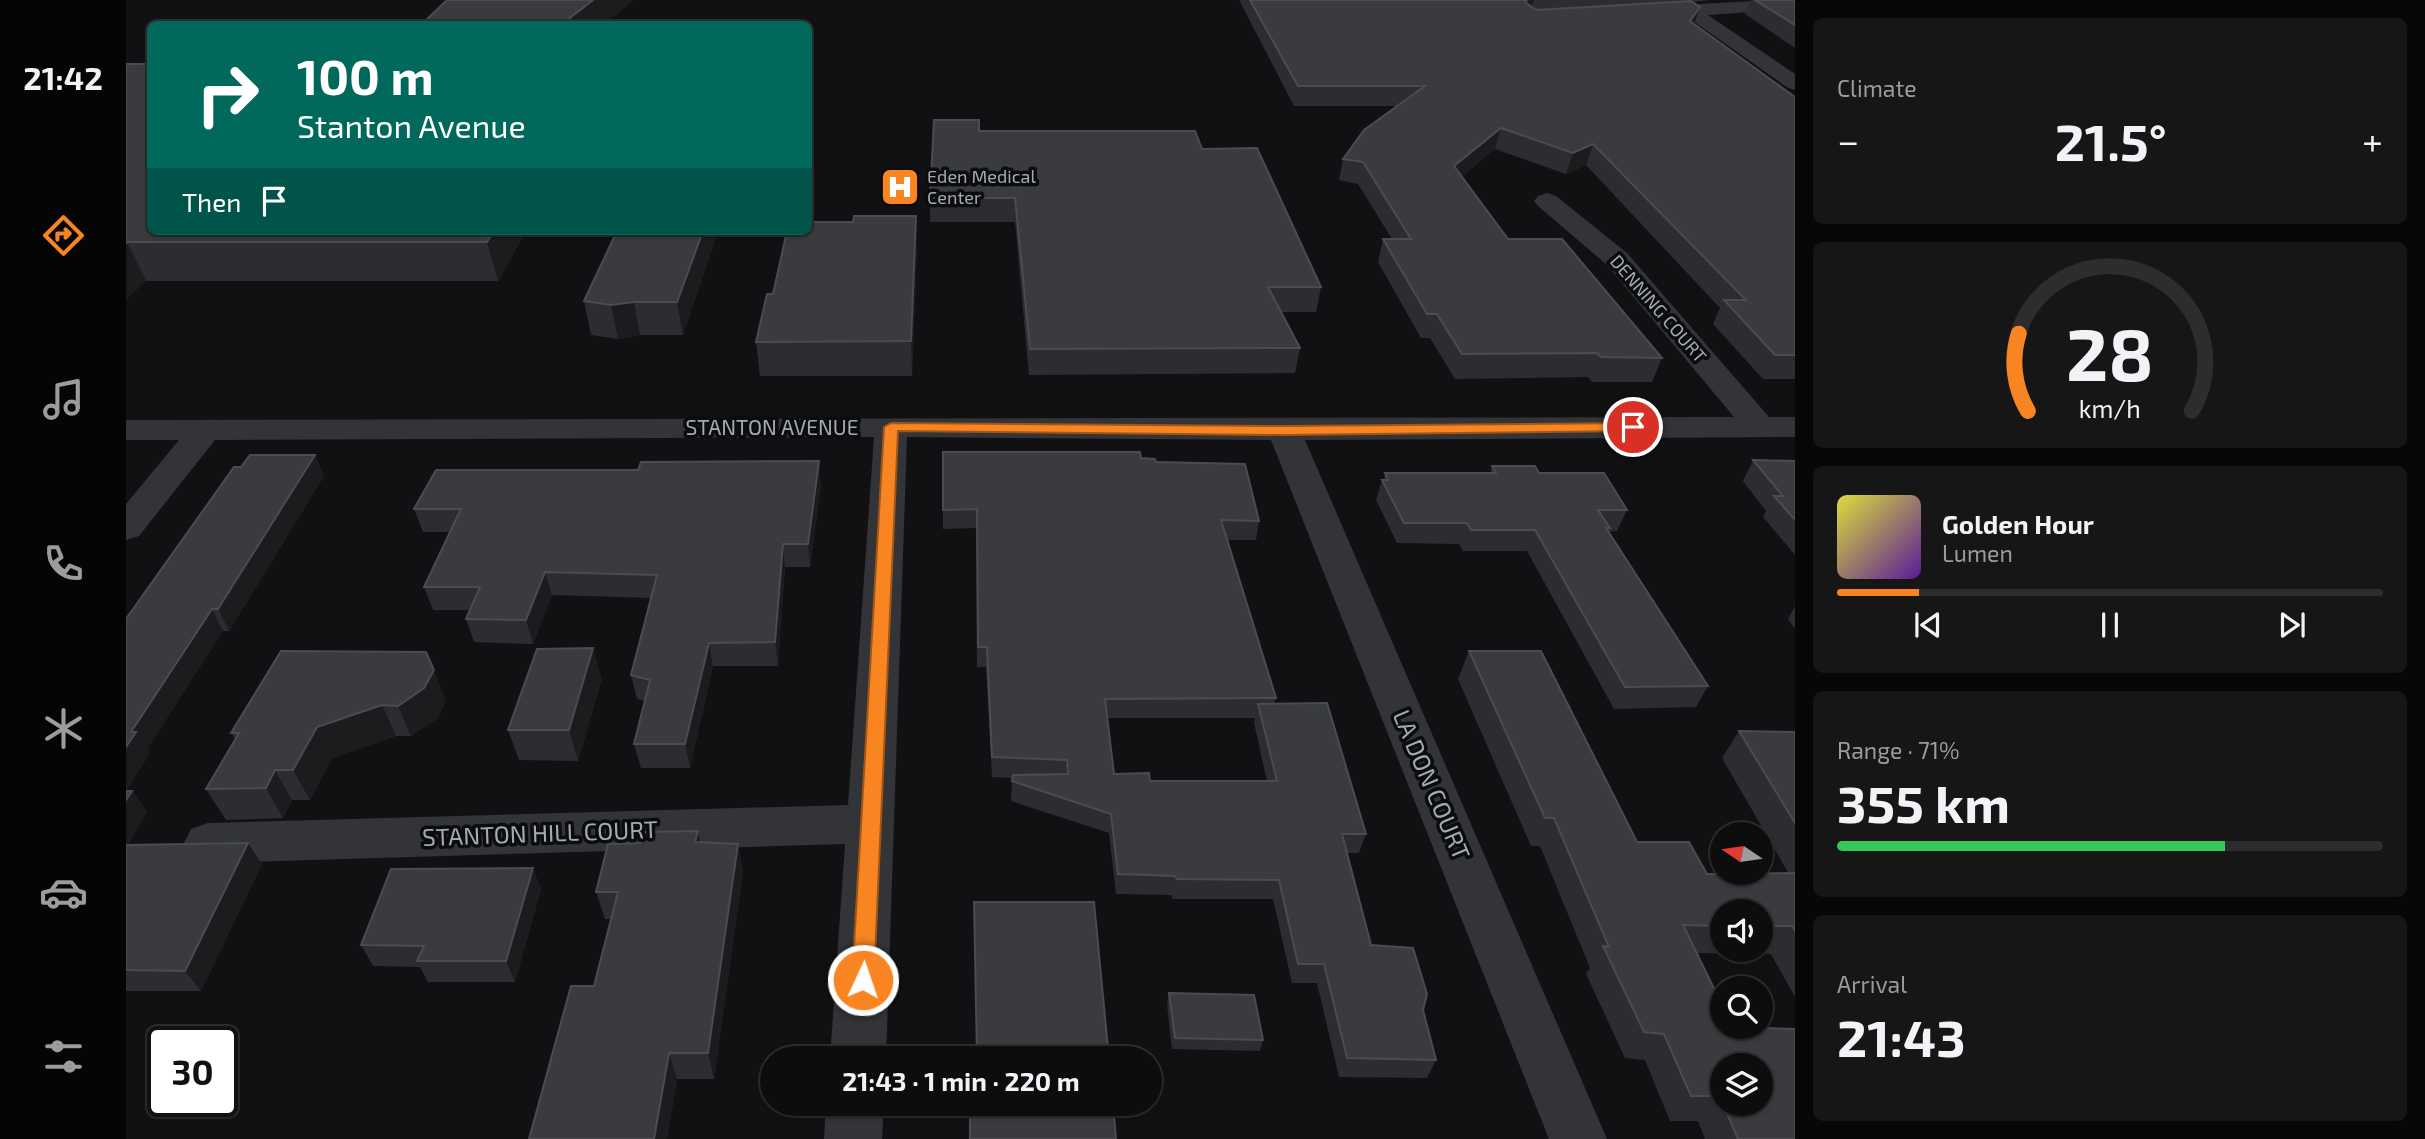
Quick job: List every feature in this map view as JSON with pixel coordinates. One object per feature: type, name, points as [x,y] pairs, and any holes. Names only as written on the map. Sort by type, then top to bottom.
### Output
[{"type":"street","points":[[1625,14],[1795,4]]},
{"type":"street","points":[[1689,10],[1795,84]]},
{"type":"street","name":"DENNING COURT","points":[[1547,201],[1617,259],[1760,427]]},
{"type":"street","points":[[859,1046],[891,427]]},
{"type":"street","name":"STANTON AVENUE","points":[[126,430],[1795,427]]},
{"type":"street","points":[[126,528],[205,430]]},
{"type":"street","name":"LA DON COURT","points":[[1284,430],[1578,1139]]},
{"type":"street","name":"STANTON HILL COURT","points":[[208,843],[872,824]]},
{"type":"street","points":[[853,1139],[854,1116]]},
{"type":"building","points":[[447,0],[593,0],[566,21],[425,21]]},
{"type":"building","points":[[1250,0],[1527,0],[1525,2],[1536,10],[1691,1],[1700,7],[1690,21],[1795,97],[1795,355],[1775,355],[1724,300],[1746,300],[1593,144],[1573,153],[1501,128],[1454,166],[1508,239],[1562,239],[1662,358],[1601,357],[1597,353],[1462,354],[1437,314],[1427,314],[1383,239],[1411,239],[1363,162],[1343,159],[1364,130],[1425,86],[1298,86]]},
{"type":"building","points":[[1755,0],[1795,0],[1795,25]]},
{"type":"building","points":[[126,64],[147,64],[147,235],[491,235],[487,242],[126,243]]},
{"type":"building","points":[[934,120],[979,120],[979,131],[1195,131],[1202,149],[1257,148],[1321,287],[1268,287],[1300,348],[1030,349],[1015,198],[930,198]]},
{"type":"building","points":[[854,216],[916,216],[911,341],[756,342],[767,294],[773,294],[786,235],[812,235],[812,222],[853,222]]},
{"type":"building","points":[[615,235],[702,235],[677,302],[611,305],[584,301]]},
{"type":"building","points":[[943,452],[1140,452],[1141,458],[1155,459],[1156,462],[1245,464],[1259,521],[1221,520],[1276,698],[1105,699],[1114,774],[1149,773],[1150,781],[1277,781],[1258,704],[1327,703],[1366,834],[1342,834],[1371,945],[1413,948],[1427,994],[1423,1010],[1436,1060],[1347,1058],[1324,964],[1298,964],[1279,880],[1177,879],[1175,876],[1118,874],[1111,814],[1012,781],[1013,775],[1068,774],[1067,760],[992,757],[987,647],[978,647],[977,509],[943,510]]},
{"type":"building","points":[[250,455],[315,455],[218,609],[212,609],[131,732],[136,732],[126,747],[126,619],[234,467],[241,467]]},
{"type":"building","points":[[1753,460],[1795,461],[1795,520],[1774,496],[1783,496]]},
{"type":"building","points":[[819,461],[808,544],[783,544],[775,642],[709,643],[685,744],[634,744],[650,680],[631,675],[657,575],[545,572],[526,620],[466,619],[480,587],[424,587],[461,509],[414,509],[436,470],[638,470],[641,462]]},
{"type":"building","points":[[1492,466],[1535,466],[1539,473],[1604,473],[1627,510],[1598,510],[1610,528],[1606,528],[1708,686],[1625,687],[1535,530],[1471,530],[1467,523],[1404,523],[1382,480],[1388,480],[1385,473],[1496,473]]},
{"type":"building","points":[[593,648],[569,730],[508,730],[537,649]]},
{"type":"building","points":[[281,651],[426,652],[434,670],[424,688],[398,706],[382,705],[317,727],[293,770],[275,770],[266,788],[206,789],[239,733],[231,733]]},
{"type":"building","points":[[1469,651],[1541,651],[1637,842],[1689,842],[1707,874],[1710,874],[1710,886],[1773,886],[1773,873],[1795,873],[1795,931],[1792,926],[1773,926],[1773,899],[1710,899],[1710,926],[1683,925],[1710,980],[1710,1039],[1773,1039],[1773,1028],[1795,1029],[1795,1139],[1738,1139],[1728,1116],[1773,1116],[1773,1053],[1710,1053],[1710,1096],[1691,1096],[1664,1034],[1644,1032],[1603,946],[1609,947],[1554,818],[1545,818]]},
{"type":"building","points":[[1739,731],[1795,732],[1795,823]]},
{"type":"building","points":[[698,831],[695,842],[738,844],[708,1053],[669,1053],[654,1139],[529,1139],[571,986],[594,986],[618,892],[596,892],[608,844],[640,843],[644,832]]},
{"type":"building","points":[[248,843],[185,971],[126,970],[126,845]]},
{"type":"building","points":[[533,868],[506,961],[417,961],[424,946],[361,945],[391,869]]},
{"type":"building","points":[[974,902],[1094,902],[1108,1046],[977,1046]]},
{"type":"building","points":[[1169,993],[1254,995],[1263,1040],[1175,1038]]},
{"type":"building","points":[[970,1116],[1114,1116],[1116,1139],[970,1139]]},
{"type":"place","name":"Eden Medical Center","points":[[900,187]]},
{"type":"route","points":[[863,980],[891,427],[1284,430],[1633,427]]}]
